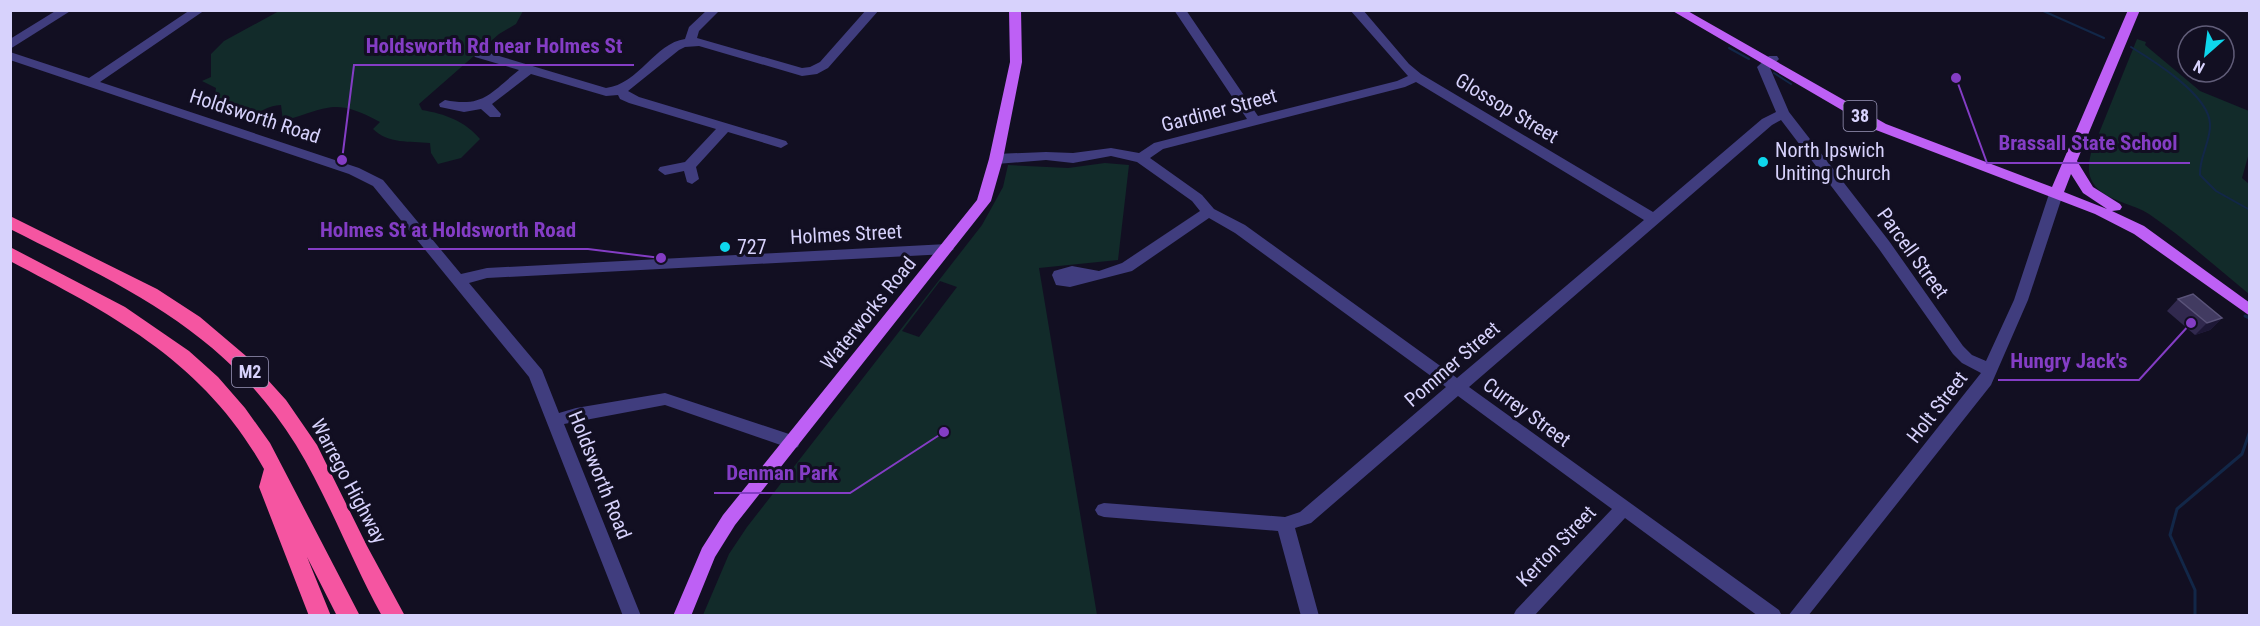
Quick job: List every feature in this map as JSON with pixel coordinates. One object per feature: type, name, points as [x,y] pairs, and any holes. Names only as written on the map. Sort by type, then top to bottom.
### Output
[{"type":"highway","name":"Warrego Highway","points":[[10,222],[168,305],[194,322],[245,367],[283,411],[302,439],[319,468],[374,581],[394,615]]},
{"type":"highway","name":"M2","points":[[10,253],[112,307],[161,337],[197,368],[246,424],[274,469],[315,554],[349,615]]},
{"type":"highway","points":[[274,469],[269,487],[320,615]]},
{"type":"main road","name":"Waterworks Road","points":[[682,615],[717,538],[984,201],[996,159],[1016,63],[1015,10]]},
{"type":"main road","name":"38","points":[[1677,10],[1890,122],[2058,190],[2132,225],[2250,311]]},
{"type":"main road","name":"38","points":[[1685,10],[1770,60]]},
{"type":"main road","points":[[2058,190],[2133,10]]},
{"type":"main road","points":[[2069,160],[2088,190],[2115,207]]},
{"type":"main road","name":"38","points":[[2058,190],[2115,207],[2142,222],[2250,304]]},
{"type":"street","points":[[10,45],[66,10]]},
{"type":"street","points":[[90,83],[199,10]]},
{"type":"street","points":[[690,42],[693,30],[714,10]]},
{"type":"street","points":[[479,54],[606,92],[621,90],[651,70],[675,47],[690,42],[699,42],[802,72],[813,71],[824,65],[873,10]]},
{"type":"street","points":[[1180,10],[1256,121]]},
{"type":"street","name":"Glossop Street","points":[[1356,10],[1405,67],[1417,77],[1654,219]]},
{"type":"street","name":"Holdsworth Road","points":[[13,59],[368,177],[381,186],[532,368],[632,615]]},
{"type":"street","name":"Parcell Street","points":[[1770,60],[1763,67],[1783,114],[1884,245],[1958,350],[1967,359],[1991,371]]},
{"type":"street","points":[[445,104],[464,108],[484,104],[529,69]]},
{"type":"street","name":"Gardiner Street","points":[[1141,158],[1159,146],[1401,84],[1417,77]]},
{"type":"street","points":[[621,90],[625,96],[634,100],[781,144]]},
{"type":"street","points":[[484,104],[495,114]]},
{"type":"street","name":"Pommer Street","points":[[1104,510],[1285,524],[1305,518],[1767,122],[1783,114]]},
{"type":"street","points":[[665,170],[691,172],[698,159],[725,127]]},
{"type":"street","points":[[996,159],[1046,156],[1073,158],[1111,152],[1141,158]]},
{"type":"street","name":"Currey Street","points":[[1141,158],[1197,198],[1209,212],[1240,229],[1773,615]]},
{"type":"street","name":"Holt Street","points":[[1797,615],[1979,390],[1991,371],[2021,300],[2058,190]]},
{"type":"street","points":[[1099,276],[1126,267],[1209,212]]},
{"type":"street","name":"Holmes Street","points":[[460,281],[470,276],[487,273],[947,249]]},
{"type":"street","points":[[555,421],[576,414],[665,399],[792,441]]},
{"type":"street","name":"Kerton Street","points":[[1522,615],[1624,508]]},
{"type":"street","points":[[1285,524],[1310,615]]},
{"type":"green space","points":[[279,11],[523,11],[516,24],[499,34],[419,104],[422,110],[447,116],[468,127],[480,139],[461,158],[438,164],[431,153],[430,143],[400,141],[385,137],[373,129],[380,122],[352,109],[332,107],[283,121],[281,105],[248,115],[228,114],[203,107],[202,98],[215,95],[216,88],[202,81],[211,77],[211,54],[224,41]]},
{"type":"green space","points":[[2137,39],[2146,42],[2145,45],[2176,71],[2176,84],[2192,84],[2200,91],[2249,111],[2249,153],[2242,178],[2249,184],[2249,294],[2149,214],[2101,192],[2091,179],[2089,167],[2091,153]]},
{"type":"green space","points":[[1105,163],[1129,165],[1118,260],[1039,268],[1097,615],[703,615],[729,554],[747,527],[982,225],[1003,187],[1008,165],[1068,168]],"holes":[[[940,281],[957,287],[919,337],[902,331]]]},
{"type":"building","points":[[2193,294],[2222,318],[2207,323],[2178,299]]},
{"type":"waterway","points":[[2041,10],[2104,38]]},
{"type":"waterway","points":[[2131,47],[2179,80],[2200,102],[2207,113],[2210,124],[2200,175],[2216,191],[2250,210]]},
{"type":"waterway","points":[[1729,48],[1749,59]]},
{"type":"waterway","points":[[1774,73],[1791,84]]},
{"type":"waterway","points":[[2245,316],[2250,318]]},
{"type":"waterway","points":[[2195,616],[2195,590],[2170,535],[2177,509],[2242,454],[2250,431]]},
{"type":"place","name":"Brassall State School","points":[[1956,78]]},
{"type":"place","name":"Holdsworth Rd near Holmes St","points":[[342,160]]},
{"type":"place","name":"North Ipswich Uniting Church","points":[[1763,162]]},
{"type":"place","name":"727","points":[[725,247]]},
{"type":"place","name":"Holmes St at Holdsworth Road","points":[[661,258]]},
{"type":"place","name":"Hungry Jack's","points":[[2191,323]]},
{"type":"place","name":"Denman Park","points":[[944,432]]}]
